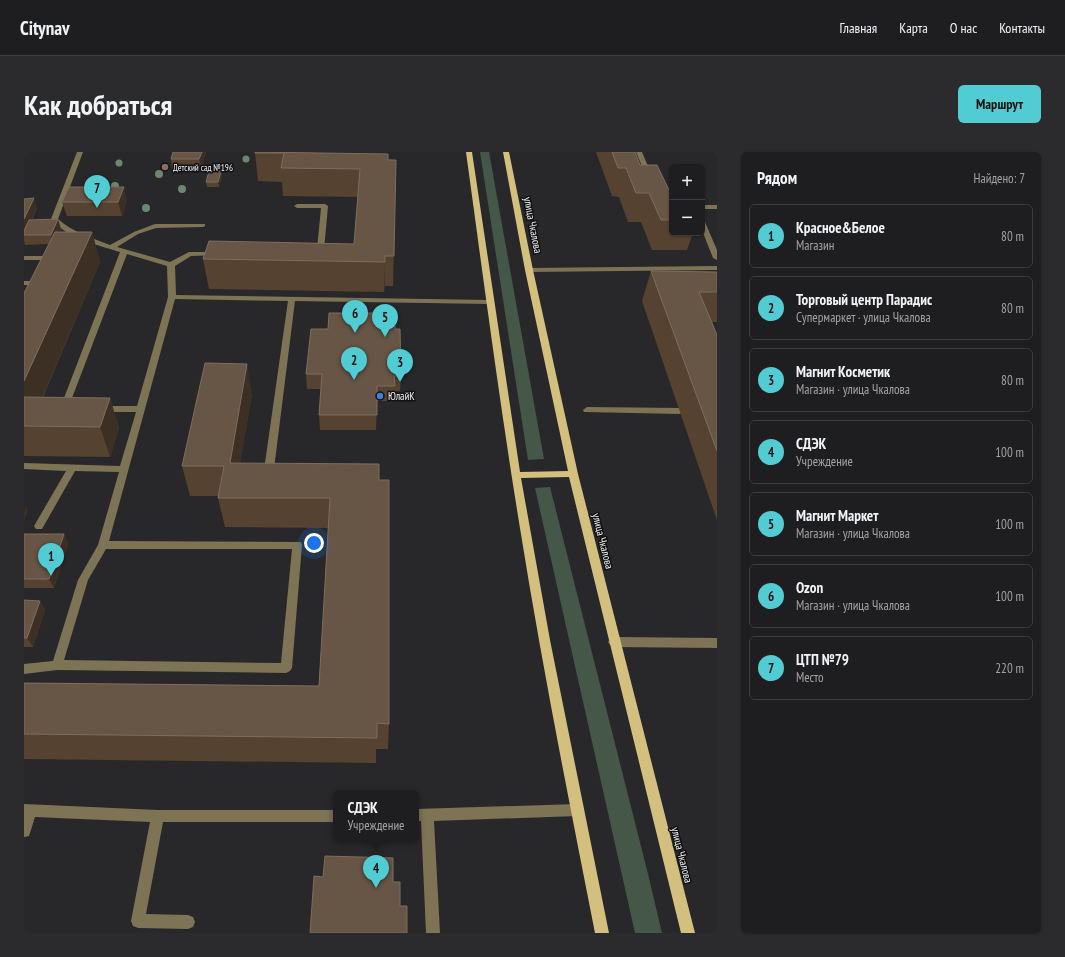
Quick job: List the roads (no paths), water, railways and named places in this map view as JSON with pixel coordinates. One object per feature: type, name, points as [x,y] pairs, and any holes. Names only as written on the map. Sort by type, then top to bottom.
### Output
[{"type":"main road","points":[[470,152],[490,302],[516,475],[540,614],[602,933]]},
{"type":"main road","name":"улица Чкалова","points":[[506,152],[529,270],[573,474],[688,933]]},
{"type":"main road","points":[[516,475],[573,474]]},
{"type":"street","points":[[80,152],[54,219],[57,224],[83,240],[171,265],[189,254],[228,253]]},
{"type":"street","points":[[639,152],[653,186]]},
{"type":"street","points":[[297,206],[325,206],[320,250],[315,253],[307,254]]},
{"type":"street","points":[[705,207],[717,207]]},
{"type":"street","points":[[111,248],[136,233],[156,226],[203,226]]},
{"type":"street","points":[[705,229],[717,258]]},
{"type":"street","points":[[124,252],[68,398],[76,409],[141,409]]},
{"type":"street","points":[[24,258],[50,259]]},
{"type":"street","points":[[57,665],[83,580],[103,545],[172,297],[171,265]]},
{"type":"street","points":[[529,270],[717,268]]},
{"type":"street","points":[[24,283],[37,283]]},
{"type":"street","points":[[172,297],[490,302]]},
{"type":"street","points":[[268,477],[292,300]]},
{"type":"street","points":[[587,410],[680,410]]},
{"type":"street","points":[[24,466],[124,469]]},
{"type":"street","points":[[39,526],[72,468]]},
{"type":"street","points":[[24,669],[57,665],[286,668],[297,545],[103,545]]},
{"type":"street","points":[[614,642],[717,643]]},
{"type":"street","points":[[433,933],[422,815],[577,810]]},
{"type":"street","points":[[24,831],[27,811],[158,816],[333,816]]},
{"type":"street","points":[[158,816],[138,921],[188,922]]},
{"type":"place","name":"Детский сад №196","points":[[165,167]]},
{"type":"place","name":"ЦТП №79","points":[[97,208]]},
{"type":"place","name":"Ozon","points":[[355,333]]},
{"type":"place","name":"Магнит Маркет","points":[[385,337]]},
{"type":"place","name":"Торговый центр Парадис","points":[[354,380]]},
{"type":"place","name":"Магнит Косметик","points":[[400,382]]},
{"type":"place","name":"ЮлайК","points":[[380,396]]},
{"type":"place","name":"Красное&Белое","points":[[51,576]]},
{"type":"place","name":"СДЭК","points":[[376,888]]}]
